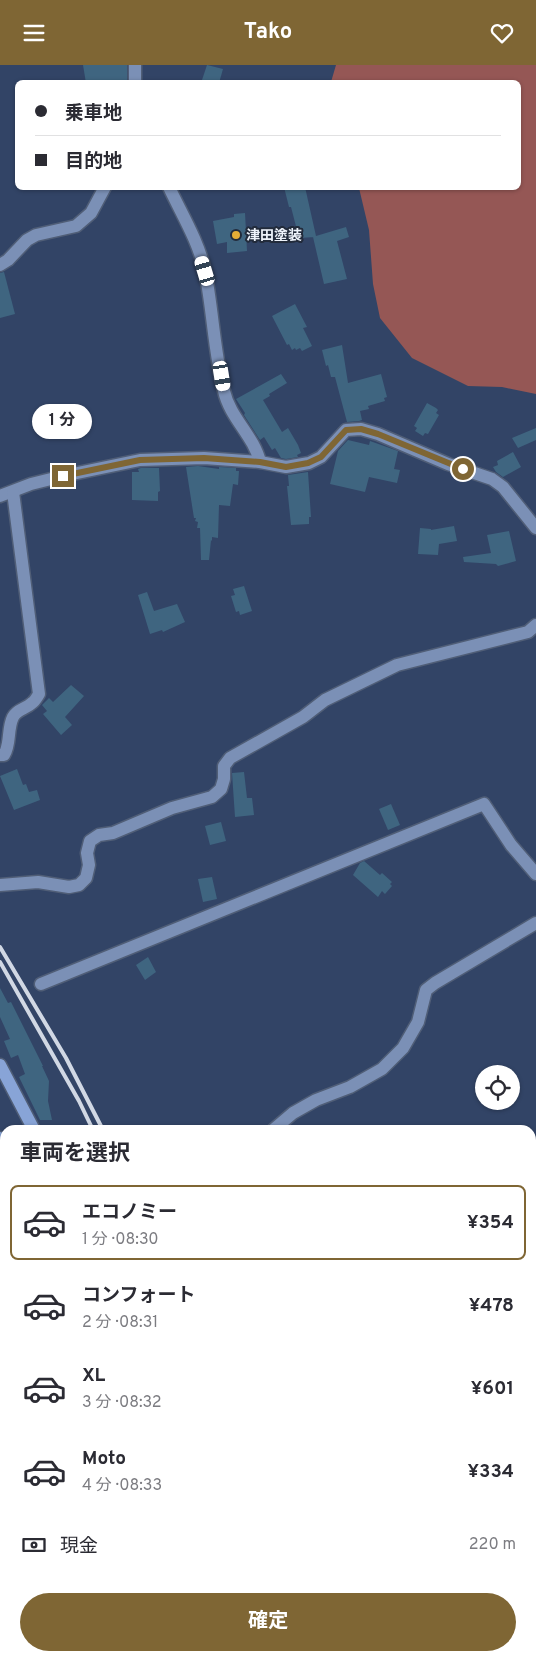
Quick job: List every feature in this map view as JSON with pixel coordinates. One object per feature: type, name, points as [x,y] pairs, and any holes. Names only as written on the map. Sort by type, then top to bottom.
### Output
[{"type":"main road","points":[[0,1065],[31,1125]]},
{"type":"street","points":[[135,80],[136,65]]},
{"type":"street","points":[[0,265],[8,260],[27,240],[76,226],[91,213],[103,190]]},
{"type":"street","points":[[171,190],[195,237],[205,271],[224,393],[232,412],[257,449],[260,462]]},
{"type":"street","points":[[0,496],[31,484],[140,460],[183,458],[260,462],[286,467],[308,463],[321,457],[346,430],[361,429],[378,434],[448,464],[492,479],[503,487],[536,529]]},
{"type":"street","points":[[0,755],[4,755],[7,750],[10,724],[16,711],[33,703],[40,694],[13,492]]},
{"type":"street","points":[[0,885],[38,882],[69,887],[79,885],[86,878],[89,865],[90,841],[99,835],[113,833],[172,808],[212,797],[221,789],[224,779],[224,766],[230,758],[303,717],[324,700],[403,663],[528,632],[536,625]]},
{"type":"street","points":[[42,984],[484,804],[511,845],[536,874]]},
{"type":"street","points":[[279,1125],[293,1113],[316,1100],[350,1087],[382,1069],[403,1048],[418,1021],[426,990],[536,923]]},
{"type":"shaded area","points":[[336,65],[536,65],[536,394],[502,387],[468,386],[412,358],[380,318],[373,284],[369,230],[359,190],[521,190],[521,80],[332,80]]},
{"type":"building","points":[[83,65],[127,65],[127,80],[86,80]]},
{"type":"building","points":[[207,65],[223,69],[220,80],[202,80]]},
{"type":"building","points":[[285,190],[306,190],[316,236],[346,227],[349,237],[337,241],[347,279],[324,284],[313,237],[299,238],[291,207],[289,207]]},
{"type":"building","name":"津田塗装","points":[[245,213],[247,251],[227,253],[227,242],[217,244],[213,221],[234,217],[234,214]]},
{"type":"building","points":[[4,272],[15,314],[0,318],[0,273]]},
{"type":"building","points":[[295,304],[307,327],[303,328],[312,346],[302,351],[300,348],[292,350],[289,344],[287,345],[272,316]]},
{"type":"building","points":[[342,345],[348,383],[381,374],[387,397],[384,398],[385,401],[368,406],[369,409],[360,411],[362,420],[359,421],[347,422],[335,377],[331,377],[322,350]]},
{"type":"building","points":[[281,374],[287,383],[263,400],[282,432],[288,428],[298,445],[301,453],[297,455],[298,457],[286,459],[281,458],[275,448],[272,450],[264,437],[260,440],[236,399]]},
{"type":"building","points":[[427,403],[438,410],[436,413],[439,415],[428,434],[425,433],[423,436],[415,431],[417,428],[414,426]]},
{"type":"building","points":[[536,428],[536,440],[518,448],[512,438]]},
{"type":"building","points":[[348,440],[369,445],[370,441],[398,451],[394,469],[400,470],[397,483],[369,477],[365,492],[330,484],[338,451]]},
{"type":"building","points":[[513,452],[521,467],[503,477],[493,467],[498,465],[497,461]]},
{"type":"building","points":[[198,466],[219,469],[219,467],[236,468],[236,471],[239,471],[238,485],[233,484],[230,506],[219,505],[218,538],[212,537],[209,560],[201,560],[200,528],[197,528],[198,522],[194,518],[186,467]]},
{"type":"building","points":[[159,468],[160,491],[158,492],[158,501],[132,500],[132,472],[139,472],[138,469]]},
{"type":"building","points":[[308,472],[311,517],[309,517],[309,524],[291,525],[287,486],[289,486],[288,475]]},
{"type":"building","points":[[454,526],[457,541],[439,544],[438,555],[418,554],[420,528],[431,530]]},
{"type":"building","points":[[509,531],[516,561],[498,566],[496,564],[464,562],[463,557],[491,553],[487,535]]},
{"type":"building","points":[[244,586],[252,611],[240,615],[239,611],[236,612],[231,596],[235,595],[233,589]]},
{"type":"building","points":[[147,592],[154,611],[177,604],[185,622],[163,632],[162,630],[150,634],[138,595]]},
{"type":"building","points":[[71,685],[84,696],[65,717],[72,725],[61,735],[43,714],[47,711],[42,705],[49,698],[53,702]]},
{"type":"building","points":[[17,769],[23,785],[26,784],[29,792],[37,790],[40,800],[14,810],[0,776]]},
{"type":"building","points":[[244,772],[247,798],[252,798],[254,815],[235,817],[232,773]]},
{"type":"building","points":[[391,804],[400,825],[388,830],[379,809]]},
{"type":"building","points":[[221,822],[226,841],[210,845],[205,826]]},
{"type":"building","points":[[364,861],[380,875],[382,873],[392,882],[390,884],[392,886],[385,894],[382,891],[378,897],[353,875],[360,863]]},
{"type":"building","points":[[212,877],[217,899],[203,902],[198,879]]},
{"type":"building","points":[[148,957],[156,972],[145,980],[136,965]]},
{"type":"building","points":[[0,988],[8,1003],[11,1002],[49,1081],[48,1101],[52,1120],[40,1120],[19,1077],[25,1074],[18,1055],[11,1058],[4,1041],[10,1039],[0,1017]]},
{"type":"railway","points":[[0,947],[66,1058],[100,1125]]},
{"type":"railway","points":[[0,962],[79,1101],[91,1125]]},
{"type":"place","name":"津田塗装","points":[[236,235]]},
{"type":"route","points":[[63,476],[140,460],[183,458],[260,462],[286,467],[308,463],[321,457],[346,430],[361,429],[378,434],[463,469]]}]
